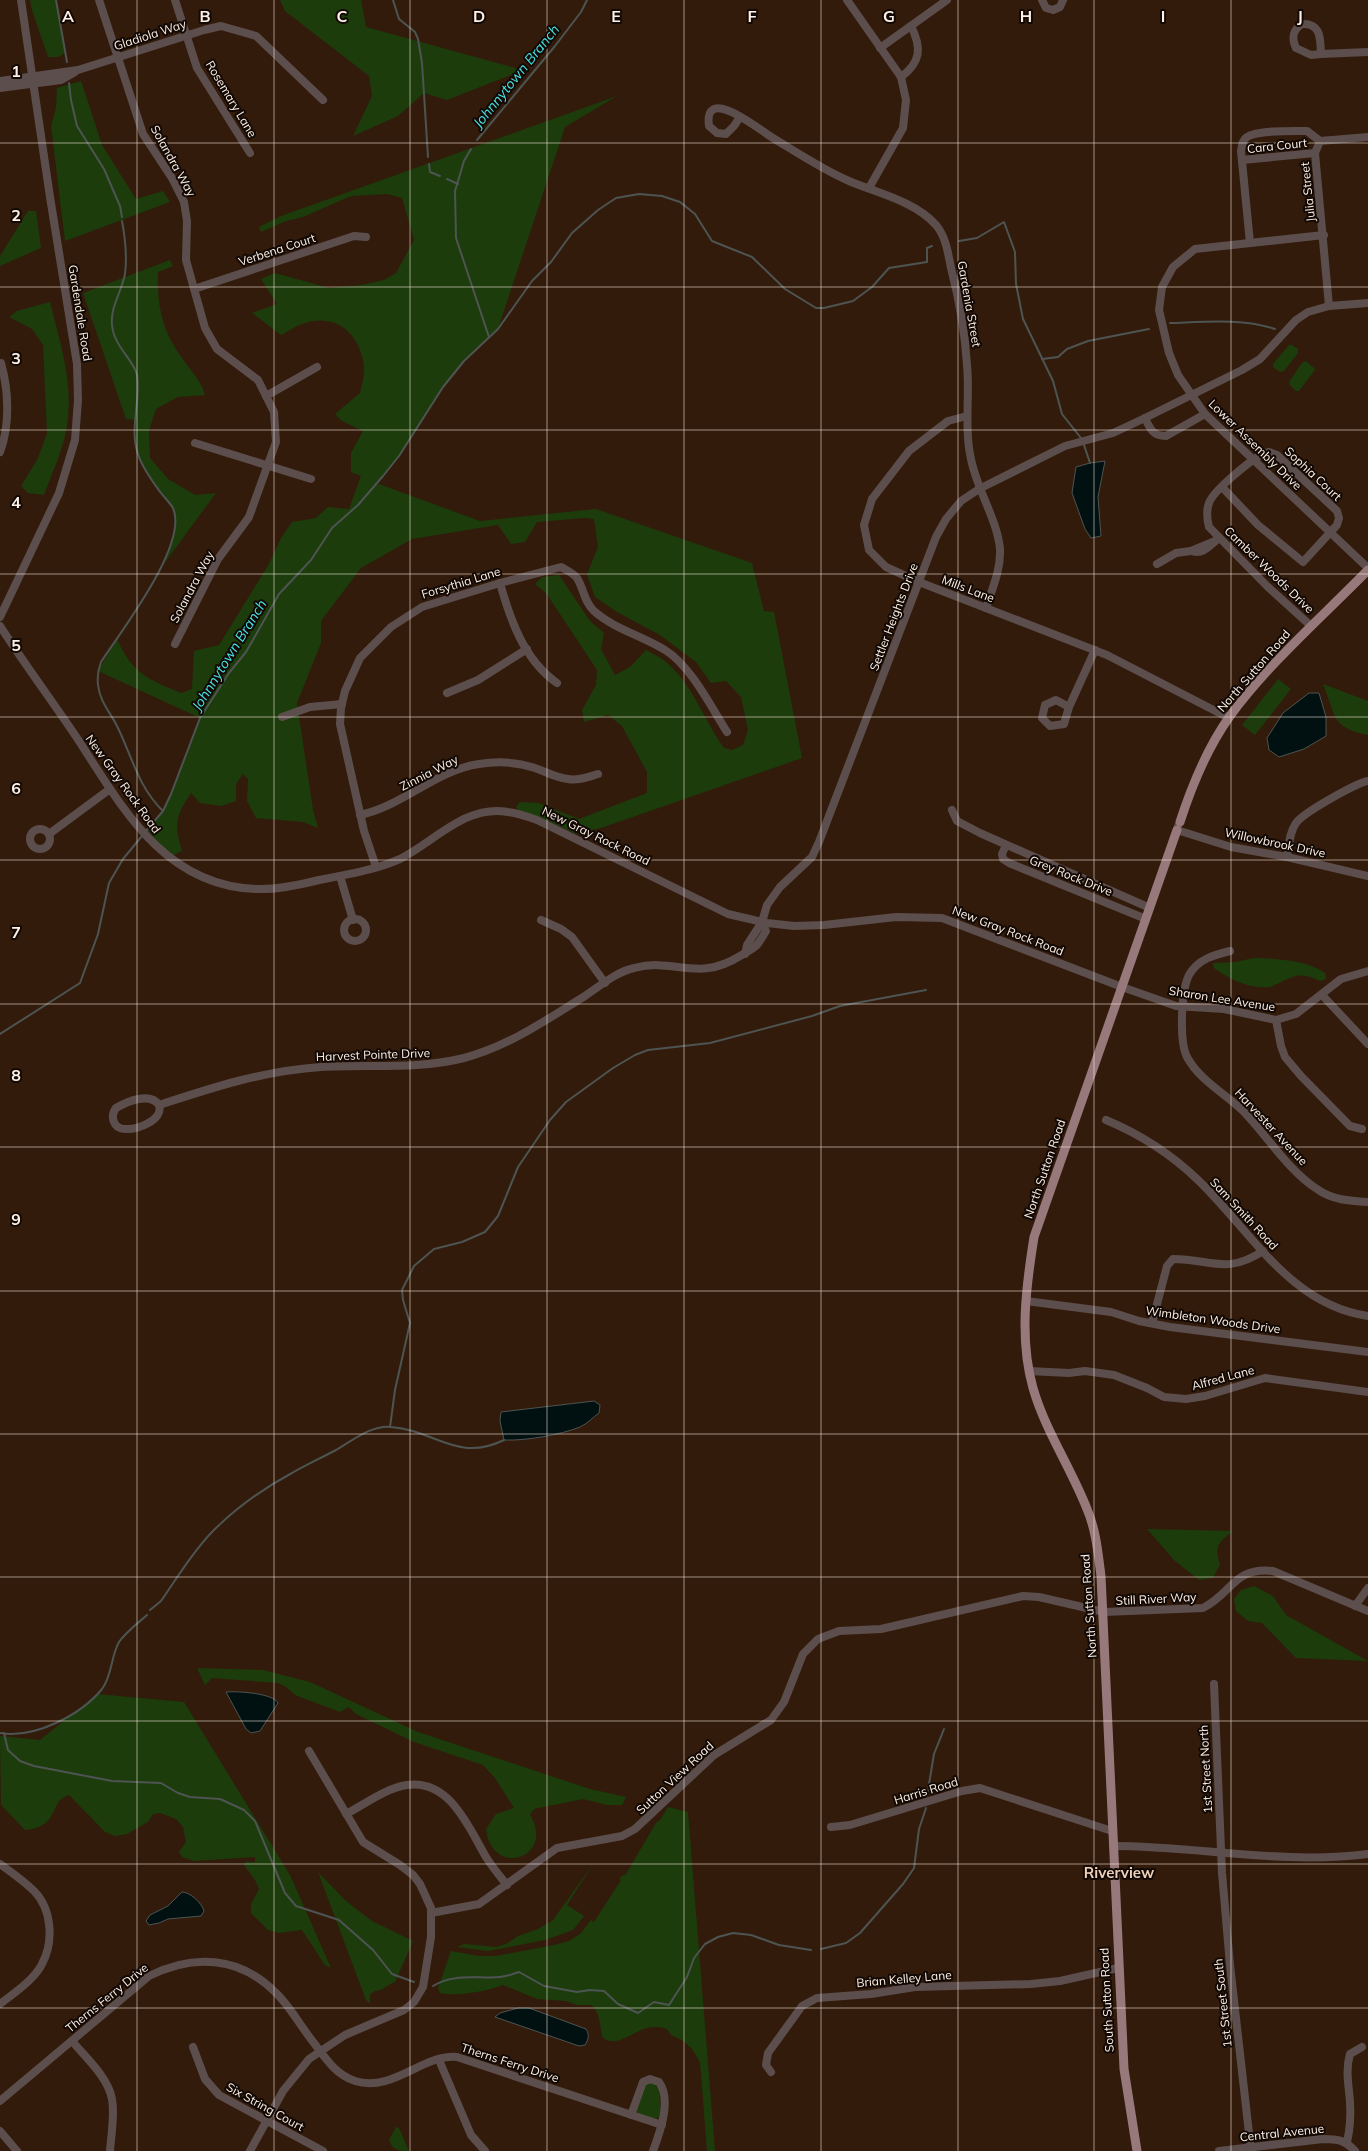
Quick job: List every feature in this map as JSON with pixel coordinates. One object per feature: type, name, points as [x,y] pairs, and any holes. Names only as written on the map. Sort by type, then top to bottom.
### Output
[{"type":"main road","name":"North Sutton Road","points":[[1113,1846],[1104,1612],[1096,1537],[1088,1510],[1048,1428],[1033,1390],[1029,1371],[1025,1334],[1026,1284],[1034,1237],[1178,826],[1201,766],[1229,718],[1241,702],[1311,626],[1368,569]]},
{"type":"main road","name":"South Sutton Road","points":[[1113,1846],[1124,2069],[1137,2151]]},
{"type":"street","name":"Gardendale Road","points":[[0,617],[59,493],[75,440],[78,400],[77,364],[21,0]]},
{"type":"street","name":"Solandra Way","points":[[99,0],[143,134],[172,178],[184,202],[187,221],[186,260],[205,328],[217,348],[258,380],[274,412],[276,442],[249,517],[218,559],[175,644]]},
{"type":"street","name":"Rosemary Lane","points":[[175,0],[197,68],[250,153]]},
{"type":"street","points":[[847,0],[901,77],[906,100],[903,128],[870,188]]},
{"type":"street","points":[[880,48],[947,0]]},
{"type":"street","points":[[1042,0],[1046,8],[1053,10],[1060,7],[1063,0]]},
{"type":"street","points":[[1321,54],[1318,29],[1308,24],[1302,24],[1295,29],[1293,37],[1296,48],[1311,55],[1368,52]]},
{"type":"street","name":"Gladiola Way","points":[[33,80],[61,80],[78,70],[221,26],[256,36],[323,100]]},
{"type":"street","points":[[901,77],[912,68],[918,55],[918,40],[911,26]]},
{"type":"street","points":[[0,81],[33,80]]},
{"type":"street","points":[[0,88],[33,80]]},
{"type":"street","name":"Gardenia Street","points":[[740,117],[848,181],[870,188],[926,215],[936,226],[943,238],[953,273],[968,366],[967,416],[971,458],[979,489],[992,521],[1000,549],[998,572],[986,608]]},
{"type":"street","points":[[1250,243],[1242,160],[1243,142],[1248,136],[1307,131],[1320,141],[1368,137]]},
{"type":"street","name":"Julia Street","points":[[1320,141],[1315,153],[1329,306]]},
{"type":"street","name":"Cara Court","points":[[1242,160],[1315,153]]},
{"type":"street","name":"Lower Assembly Drive","points":[[1324,235],[1195,249],[1173,267],[1162,287],[1159,310],[1166,342],[1178,374],[1206,414],[1368,569]]},
{"type":"street","name":"Verbena Court","points":[[194,289],[354,236],[366,237]]},
{"type":"street","points":[[1191,395],[1260,359],[1296,320],[1308,312],[1329,306],[1368,303]]},
{"type":"street","points":[[0,452],[6,432],[3,408],[6,379],[1,363]]},
{"type":"street","points":[[266,396],[317,367]]},
{"type":"street","name":"Settler Heights Drive","points":[[745,954],[747,945],[762,922],[767,905],[780,887],[812,857],[819,842],[936,537],[946,519],[961,502],[979,489],[1064,446],[1113,433],[1191,395]]},
{"type":"street","points":[[1145,418],[1151,431],[1158,436],[1166,436],[1206,414]]},
{"type":"street","name":"Mills Lane","points":[[967,416],[948,421],[909,451],[872,499],[864,525],[869,550],[886,567],[919,582],[1095,650],[1229,718]]},
{"type":"street","points":[[195,442],[311,479]]},
{"type":"street","name":"Sophia Court","points":[[1253,461],[1267,452],[1277,455],[1337,512],[1339,520],[1330,532]]},
{"type":"street","name":"Camber Woods Drive","points":[[1253,461],[1222,487],[1209,502],[1207,514],[1209,527],[1217,539],[1311,626]]},
{"type":"street","points":[[1222,487],[1258,525],[1301,561],[1308,559],[1330,532]]},
{"type":"street","points":[[1157,564],[1176,553],[1202,549],[1217,539]]},
{"type":"street","name":"Forsythia Lane","points":[[376,866],[364,831],[342,738],[340,724],[342,704],[345,691],[360,658],[391,627],[422,607],[561,567],[576,577],[586,602],[593,611],[666,651],[676,659],[686,670],[727,732]]},
{"type":"street","points":[[500,583],[510,619],[542,673],[557,683]]},
{"type":"street","name":"New Gray Rock Road","points":[[0,626],[110,789],[147,838],[158,850],[182,867],[216,882],[235,887],[256,889],[282,888],[340,876],[393,862],[416,851],[468,817],[487,811],[507,811],[537,820],[719,910],[762,922],[794,926],[824,925],[896,917],[942,918],[1122,987]]},
{"type":"street","points":[[447,693],[478,680],[527,648]]},
{"type":"street","points":[[1069,707],[1095,650]]},
{"type":"street","points":[[282,718],[310,707],[342,704]]},
{"type":"street","name":"Zinnia Way","points":[[360,815],[377,811],[450,773],[476,764],[493,762],[518,764],[569,779],[580,779],[598,774]]},
{"type":"street","points":[[1287,857],[1290,837],[1297,823],[1310,810],[1368,782]]},
{"type":"street","points":[[50,834],[110,789]]},
{"type":"street","name":"Grey Rock Drive","points":[[952,810],[957,821],[1006,845],[1150,908]]},
{"type":"street","name":"Willowbrook Drive","points":[[1178,826],[1231,847],[1287,857],[1368,876]]},
{"type":"street","name":"Grey Rock Drive","points":[[1006,845],[1002,854],[1003,859],[1009,864],[1146,919]]},
{"type":"street","points":[[340,876],[353,920]]},
{"type":"street","points":[[541,920],[561,929],[572,937],[605,983]]},
{"type":"street","name":"Harvester Avenue","points":[[1230,951],[1209,956],[1189,975],[1180,1025],[1181,1040],[1186,1054],[1194,1068],[1243,1112],[1301,1176],[1316,1188],[1339,1199],[1368,1202]]},
{"type":"street","name":"Harvest Pointe Drive","points":[[159,1105],[229,1082],[275,1073],[321,1067],[433,1064],[465,1057],[519,1037],[623,971],[635,967],[654,965],[694,970],[714,969],[745,954]]},
{"type":"street","name":"Sharon Lee Avenue","points":[[1122,987],[1183,1007],[1224,1009],[1276,1020],[1296,1014],[1341,979],[1368,971]]},
{"type":"street","points":[[1322,995],[1368,1044]]},
{"type":"street","points":[[1276,1020],[1285,1057],[1350,1126],[1362,1130]]},
{"type":"street","name":"Harvest Pointe Drive","points":[[148,1098],[155,1099],[159,1105],[160,1114],[156,1120],[127,1130],[118,1128],[114,1122],[114,1112],[120,1106],[148,1098]]},
{"type":"street","name":"Sam Smith Road","points":[[1106,1120],[1150,1140],[1171,1155],[1200,1182],[1297,1286],[1338,1309],[1368,1316]]},
{"type":"street","points":[[1152,1323],[1167,1266],[1173,1259],[1235,1265],[1248,1261],[1263,1251]]},
{"type":"street","name":"Wimbleton Woods Drive","points":[[1026,1301],[1111,1312],[1170,1328],[1368,1352]]},
{"type":"street","name":"Alfred Lane","points":[[1029,1371],[1070,1373],[1085,1371],[1114,1375],[1164,1397],[1186,1399],[1205,1396],[1266,1378],[1368,1392]]},
{"type":"street","name":"Still River Way","points":[[1104,1612],[1203,1608],[1214,1602],[1237,1579],[1248,1572],[1259,1570],[1273,1571],[1368,1611]]},
{"type":"street","points":[[1355,1606],[1363,1592],[1368,1588]]},
{"type":"street","name":"Sutton View Road","points":[[432,1913],[479,1904],[557,1848],[622,1836],[635,1829],[714,1755],[771,1720],[784,1702],[803,1654],[811,1644],[824,1635],[846,1630],[886,1628],[1023,1596],[1039,1597],[1104,1612]]},
{"type":"street","name":"1st Street North","points":[[1214,1684],[1221,1853]]},
{"type":"street","points":[[250,2151],[265,2122],[295,2074],[319,2050],[345,2035],[404,2010],[418,1997],[422,1987],[431,1937],[432,1913],[424,1892],[413,1875],[400,1865],[367,1846],[359,1837],[309,1751]]},
{"type":"street","points":[[346,1814],[400,1787],[418,1784],[434,1789],[447,1797],[463,1818],[487,1858],[507,1885]]},
{"type":"street","name":"Harris Road","points":[[831,1827],[850,1824],[962,1791],[980,1788],[1112,1831]]},
{"type":"street","points":[[1113,1846],[1147,1846],[1321,1859],[1368,1854]]},
{"type":"street","name":"1st Street South","points":[[1221,1853],[1230,1965],[1251,2149]]},
{"type":"street","points":[[0,1864],[35,1891],[45,1908],[49,1924],[49,1947],[42,1965],[25,1983],[0,2004]]},
{"type":"street","name":"Therns Ferry Drive","points":[[0,2101],[149,1976],[170,1966],[198,1961],[231,1965],[247,1971],[263,1981],[276,1993],[339,2073],[363,2083],[385,2081],[452,2057],[465,2059],[662,2125]]},
{"type":"street","name":"Brian Kelley Lane","points":[[771,2072],[766,2065],[768,2053],[802,2006],[817,1998],[871,1994],[915,1987],[1050,1982],[1118,1968]]},
{"type":"street","points":[[72,2041],[106,2082],[111,2093],[113,2102],[110,2151]]},
{"type":"street","name":"Six String Court","points":[[193,2047],[200,2068],[214,2091],[265,2122],[323,2151]]},
{"type":"street","points":[[1355,2151],[1347,2142],[1350,2126],[1350,2102],[1347,2065],[1350,2054],[1362,2048]]},
{"type":"street","points":[[440,2060],[470,2135],[485,2151]]},
{"type":"street","points":[[631,2115],[641,2085],[646,2080],[657,2080],[663,2089],[665,2113],[653,2151]]},
{"type":"street","points":[[0,2131],[17,2151]]},
{"type":"street","name":"Central Avenue","points":[[1219,2151],[1251,2149],[1323,2139],[1338,2139],[1347,2142]]},
{"type":"green space","points":[[30,0],[56,0],[65,53],[58,57],[48,57]]},
{"type":"green space","points":[[280,0],[361,0],[366,27],[523,70],[447,100],[424,93],[398,116],[353,136],[372,96],[369,76],[285,11]]},
{"type":"green space","points":[[81,81],[102,145],[136,199],[163,191],[170,202],[65,241],[51,126],[56,108],[57,88]]},
{"type":"green space","points":[[617,96],[565,127],[498,329],[464,361],[443,387],[399,456],[376,483],[480,521],[596,509],[752,563],[764,611],[774,612],[802,758],[604,827],[576,834],[542,818],[520,812],[516,807],[520,802],[539,803],[579,819],[647,793],[647,772],[622,726],[608,715],[584,722],[582,710],[596,685],[597,670],[546,593],[535,584],[542,577],[559,575],[590,621],[604,633],[601,649],[615,675],[630,667],[646,650],[666,662],[684,681],[724,748],[732,750],[743,745],[748,730],[741,697],[726,681],[711,683],[696,662],[660,635],[617,612],[595,597],[587,574],[598,547],[594,519],[537,522],[525,542],[511,544],[498,525],[412,539],[361,568],[321,621],[321,643],[297,703],[313,810],[318,828],[303,822],[256,818],[247,801],[248,779],[243,774],[236,784],[236,801],[221,806],[200,803],[191,793],[177,821],[182,851],[172,856],[147,830],[163,811],[200,718],[98,671],[117,639],[129,660],[142,674],[181,693],[192,689],[194,651],[219,645],[269,564],[281,538],[292,522],[316,518],[328,507],[349,509],[361,476],[351,472],[351,453],[363,431],[342,421],[335,414],[360,393],[364,369],[358,345],[345,329],[328,321],[305,323],[281,335],[252,313],[277,304],[261,279],[275,273],[329,288],[361,285],[384,280],[396,273],[414,240],[402,198],[387,194],[351,196],[303,217],[286,221],[261,232],[259,227],[281,216]]},
{"type":"green space","points":[[28,211],[36,211],[41,248],[0,266],[0,256]]},
{"type":"green space","points":[[170,260],[173,266],[158,272],[162,318],[175,348],[198,380],[205,395],[178,397],[156,409],[149,430],[150,458],[168,479],[195,495],[216,493],[163,565],[175,531],[173,509],[151,480],[142,464],[137,448],[136,420],[126,419],[83,293]]},
{"type":"green space","points":[[50,302],[66,369],[69,402],[65,436],[44,495],[28,493],[21,486],[37,460],[47,434],[43,345],[32,329],[9,317],[17,311]]},
{"type":"green space","points":[[1289,345],[1298,349],[1298,353],[1284,371],[1280,372],[1273,367],[1273,364]]},
{"type":"green space","points":[[1306,361],[1315,370],[1299,391],[1296,391],[1289,382],[1302,363]]},
{"type":"green space","points":[[1278,679],[1291,689],[1255,735],[1242,725]]},
{"type":"green space","points":[[1323,684],[1368,701],[1368,735],[1347,729],[1336,719]]},
{"type":"green space","points":[[1253,958],[1299,962],[1325,973],[1326,979],[1320,981],[1300,976],[1290,978],[1270,987],[1254,986],[1226,976],[1214,968],[1213,963],[1236,962]]},
{"type":"green space","points":[[1147,1529],[1233,1531],[1219,1545],[1217,1553],[1220,1564],[1213,1578],[1199,1580],[1174,1560]]},
{"type":"green space","points":[[1254,1586],[1273,1596],[1286,1615],[1368,1661],[1296,1658],[1262,1623],[1248,1621],[1236,1611],[1234,1599],[1241,1590]]},
{"type":"green space","points":[[197,1668],[263,1670],[310,1682],[418,1732],[590,1789],[626,1797],[622,1805],[607,1805],[583,1799],[534,1809],[530,1815],[536,1830],[535,1842],[529,1852],[520,1857],[509,1858],[499,1854],[491,1845],[486,1829],[496,1814],[514,1808],[495,1778],[483,1765],[414,1742],[356,1714],[349,1707],[340,1712],[295,1695],[278,1683],[212,1678],[205,1685]]},
{"type":"green space","points":[[97,1694],[184,1702],[290,1875],[331,1968],[325,1965],[302,1930],[279,1933],[268,1930],[251,1913],[251,1904],[259,1889],[244,1865],[245,1862],[255,1862],[255,1857],[194,1861],[182,1857],[179,1852],[186,1842],[183,1827],[176,1819],[160,1813],[153,1814],[148,1822],[127,1834],[115,1836],[105,1832],[69,1795],[58,1803],[44,1824],[25,1830],[1,1805],[0,1736],[40,1740]]},
{"type":"green space","points":[[668,1807],[688,1812],[715,2151],[707,2151],[700,2062],[692,2049],[682,2040],[671,2035],[667,2029],[647,2028],[618,2041],[611,2041],[603,2038],[597,2012],[591,2005],[577,2005],[566,2001],[537,1999],[503,1985],[463,1994],[440,1993],[438,1988],[451,1951],[479,1956],[496,1956],[554,1945],[569,1941],[580,1934],[591,1920],[594,1922],[621,1880],[619,1878],[626,1874],[656,1823]]},
{"type":"green space","points":[[595,1861],[567,1905],[584,1916],[573,1930],[545,1940],[488,1951],[457,1947],[464,1944],[496,1947],[538,1929],[553,1920]]},
{"type":"green space","points":[[318,1872],[346,1901],[372,1921],[413,1941],[395,1982],[374,1991],[370,1995],[370,2004],[366,2000]]},
{"type":"green space","points":[[649,2082],[654,2083],[659,2089],[661,2112],[660,2116],[656,2119],[638,2114],[636,2111],[643,2087]]},
{"type":"green space","points":[[396,2127],[399,2128],[409,2151],[396,2149],[390,2143],[389,2140]]},
{"type":"shaded area","points":[[1105,461],[1098,497],[1101,536],[1091,538],[1085,529],[1072,493],[1076,467]]},
{"type":"shaded area","points":[[1309,693],[1319,693],[1326,717],[1326,736],[1304,749],[1279,757],[1269,750],[1267,738],[1283,713]]},
{"type":"shaded area","points":[[594,1401],[600,1405],[599,1413],[580,1427],[542,1437],[504,1440],[500,1421],[501,1412]]},
{"type":"shaded area","points":[[226,1692],[246,1692],[262,1695],[278,1703],[260,1731],[251,1733],[246,1729]]},
{"type":"shaded area","points":[[182,1892],[195,1898],[201,1905],[204,1911],[201,1916],[168,1919],[149,1925],[146,1921],[150,1915],[168,1906]]},
{"type":"shaded area","points":[[518,2008],[529,2008],[586,2029],[588,2039],[585,2045],[579,2046],[495,2017],[500,2013]]},
{"type":"waterway","points":[[56,0],[67,62]]},
{"type":"waterway","points":[[393,0],[399,19],[415,32],[418,39],[422,63],[428,157]]},
{"type":"waterway","name":"Johnnytown Branch","points":[[477,140],[555,46],[581,12],[587,0]]},
{"type":"waterway","points":[[69,83],[77,126],[104,169],[120,206],[122,217]]},
{"type":"waterway","name":"Johnnytown Branch","points":[[471,149],[464,161],[455,191],[456,238],[489,337]]},
{"type":"waterway","points":[[429,164],[430,172],[440,176]]},
{"type":"waterway","points":[[447,179],[458,184]]},
{"type":"waterway","name":"Johnnytown Branch","points":[[145,832],[163,811],[200,718],[229,673],[246,652],[279,594],[311,560],[332,528],[358,505],[399,456],[443,387],[464,361],[498,329],[532,281],[551,262],[572,233],[598,210],[616,198],[639,194],[662,196],[680,202],[695,214],[712,241],[752,257],[785,289],[816,308],[853,301],[872,287],[889,268],[927,262],[927,248],[932,246]]},
{"type":"waterway","points":[[122,221],[126,261],[125,274],[114,305],[112,325],[116,340],[137,375],[138,395],[135,435],[138,454],[148,475],[173,508],[175,524],[171,543],[163,564],[137,609],[101,662],[98,682],[103,702],[117,726],[141,781],[154,802],[163,811]]},
{"type":"waterway","points":[[959,241],[977,238],[1004,222],[1015,252],[1016,284],[1023,319],[1053,381],[1062,414],[1081,438]]},
{"type":"waterway","points":[[1170,323],[1236,322],[1275,329]]},
{"type":"waterway","points":[[1042,359],[1058,357],[1067,349],[1088,341],[1149,329]]},
{"type":"waterway","points":[[1084,445],[1090,463]]},
{"type":"waterway","name":"Johnnytown Branch","points":[[0,1034],[80,983],[98,934],[109,883],[123,859],[142,836]]},
{"type":"waterway","points":[[390,1427],[395,1390],[410,1323],[402,1290],[414,1266],[434,1249],[462,1242],[485,1232],[498,1216],[518,1167],[550,1120],[566,1102],[613,1068],[648,1050],[710,1043],[812,1016],[840,1006],[926,990]]},
{"type":"waterway","points":[[150,1610],[161,1601],[199,1547],[213,1531],[250,1499],[271,1485],[362,1434],[384,1427],[407,1429],[459,1447],[473,1448],[487,1446],[504,1440]]},
{"type":"waterway","points":[[0,1733],[13,1734],[42,1729],[82,1708],[93,1699],[105,1684],[119,1642],[147,1615]]},
{"type":"waterway","points":[[927,1796],[934,1754],[944,1729]]},
{"type":"waterway","points":[[4,1733],[8,1750],[20,1761],[34,1766],[112,1781],[161,1783],[178,1793],[190,1797],[220,1799],[244,1810],[255,1821],[285,1893],[296,1906],[339,1920],[373,1950],[392,1974],[414,1982]]},
{"type":"waterway","points":[[821,1949],[846,1943],[860,1933],[903,1884],[914,1868],[919,1829],[926,1808]]},
{"type":"waterway","points":[[433,1986],[449,1979],[502,1977],[519,1972],[544,1986],[577,1992],[590,1990],[604,1991],[618,2004],[638,2013],[654,2002],[669,2005],[687,1977],[694,1958],[705,1944],[718,1937],[733,1933],[751,1935],[779,1945],[811,1950]]},
{"type":"district","name":"Riverview","points":[[1119,1873]]}]
